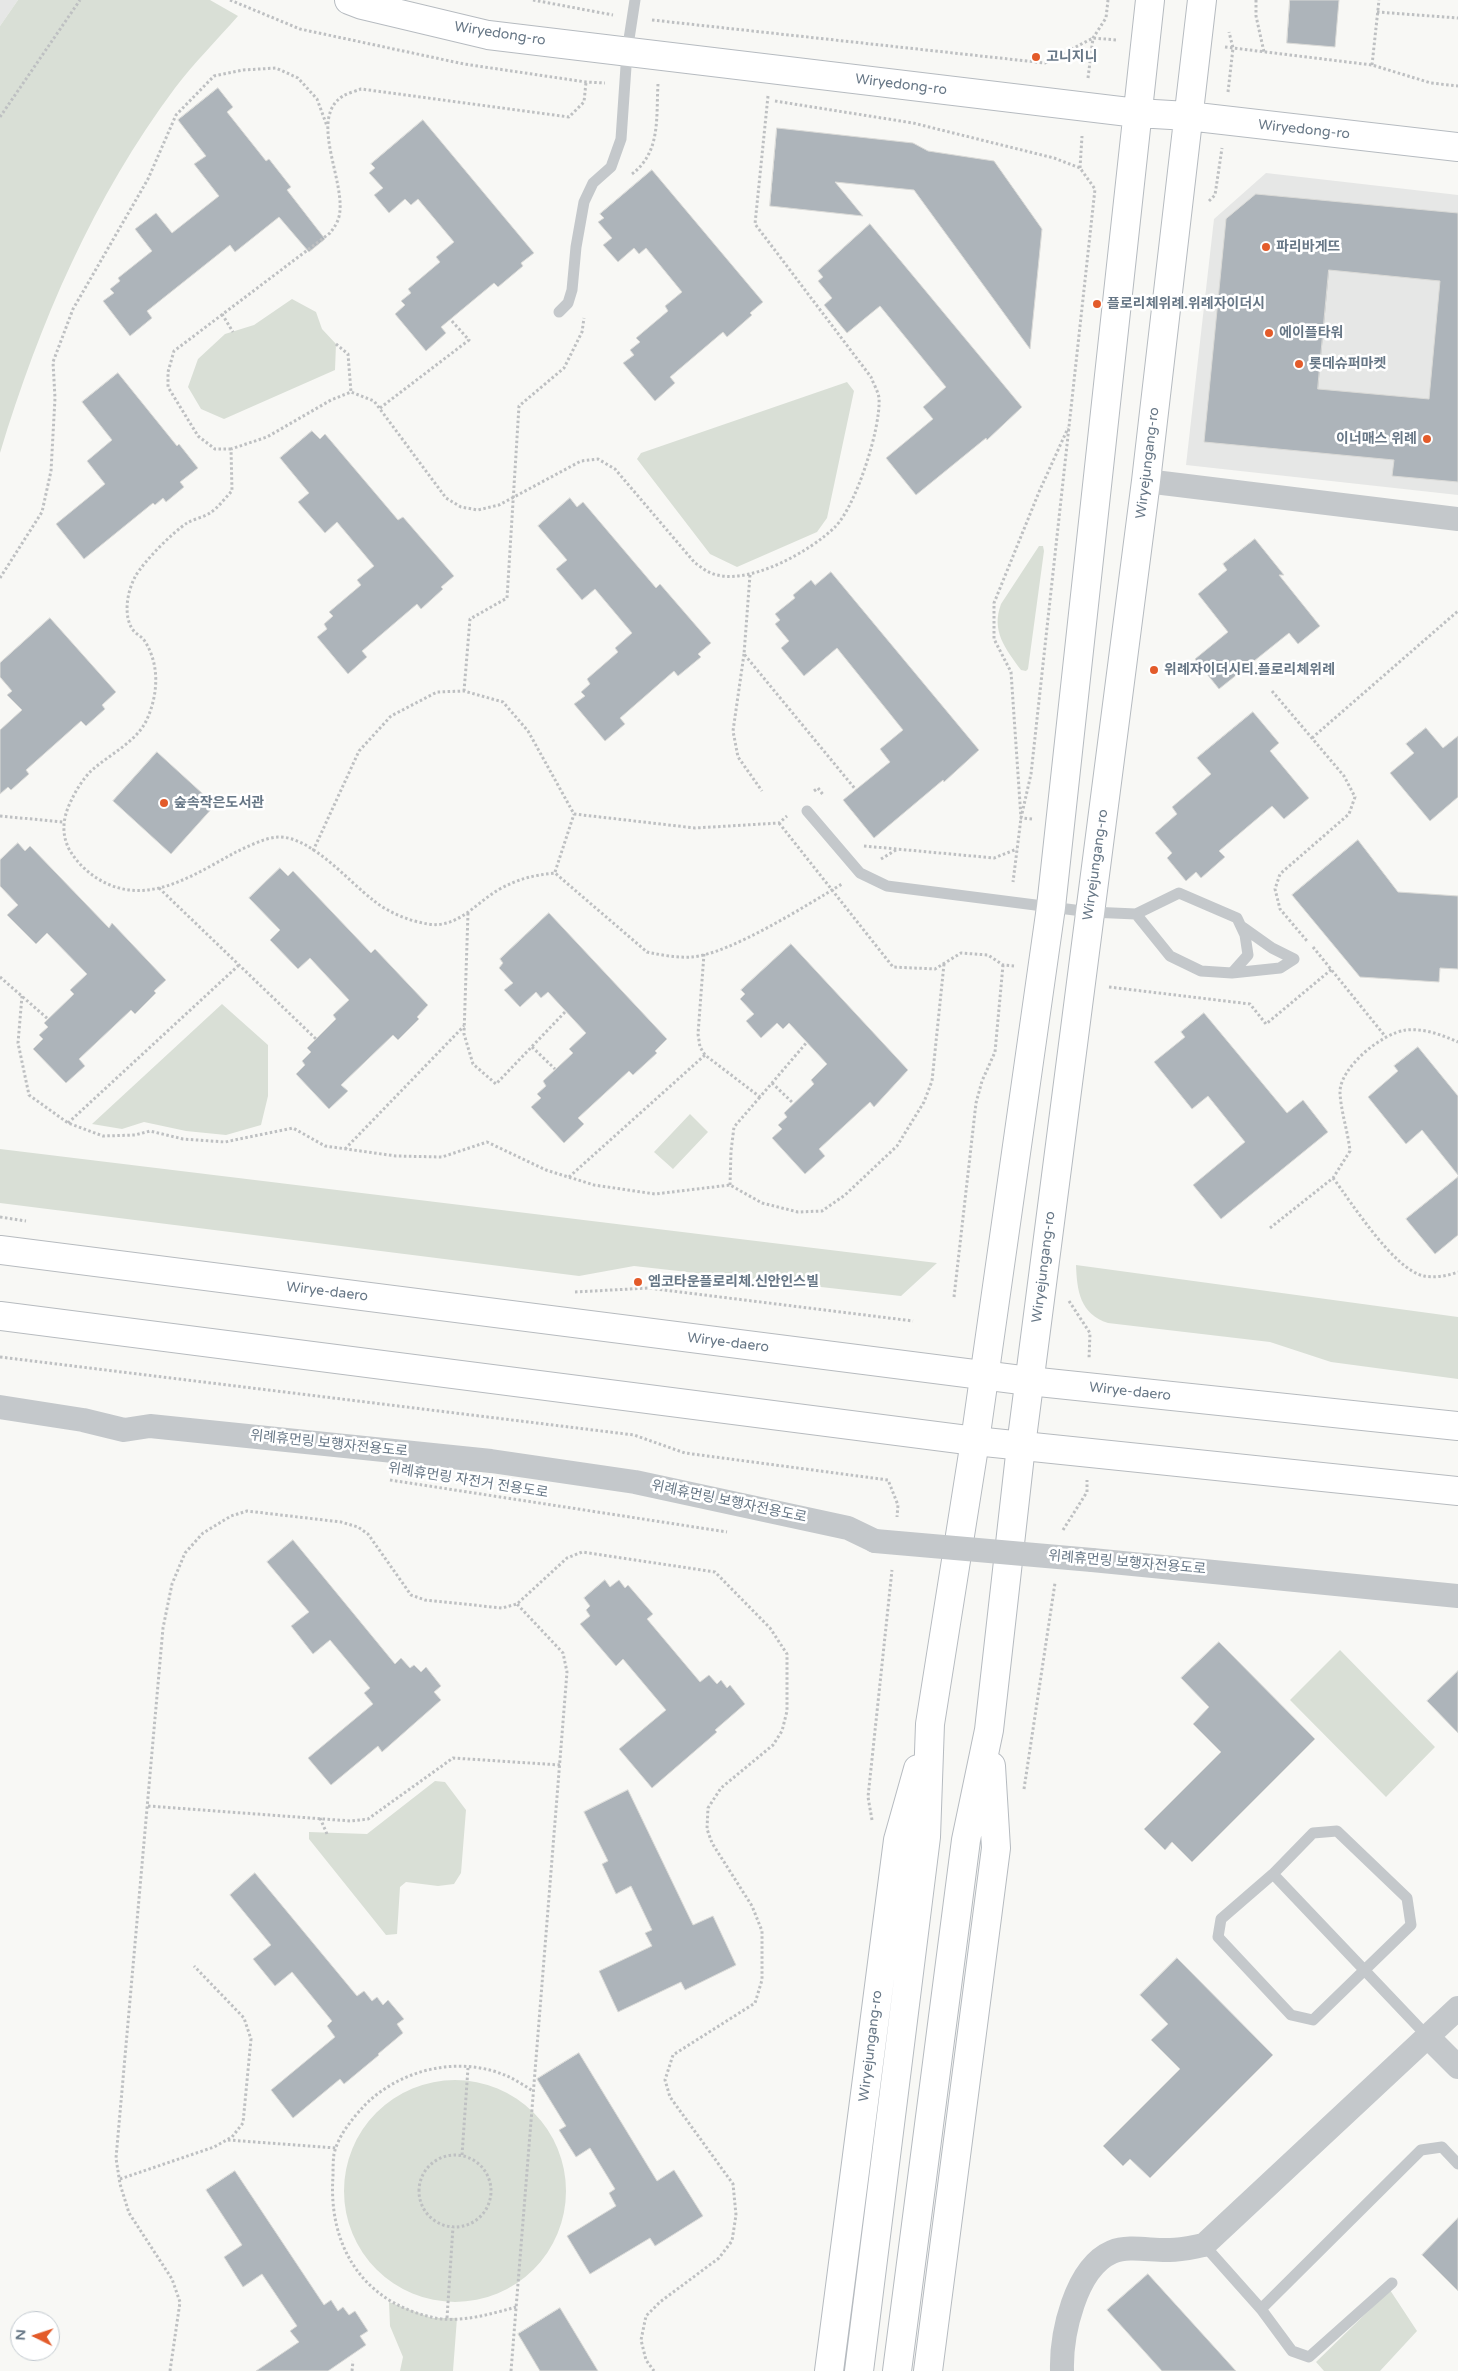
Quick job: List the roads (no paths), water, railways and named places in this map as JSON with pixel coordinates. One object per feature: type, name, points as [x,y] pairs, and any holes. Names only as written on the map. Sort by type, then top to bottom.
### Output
[{"type":"main road","name":"Wiryedong-ro","points":[[348,0],[488,35],[1137,113],[1188,116],[1458,147]]},
{"type":"main road","name":"Wiryejungang-ro","points":[[829,2371],[898,1840],[930,1724],[975,1440],[1050,907],[1150,0]]},
{"type":"main road","name":"Wiryejungang-ro","points":[[897,2371],[966,1840],[989,1730],[1029,1381],[1146,481],[1202,0]]},
{"type":"main road","name":"Wirye-daero","points":[[0,1250],[1029,1381],[1458,1426]]},
{"type":"main road","points":[[0,1316],[1021,1446],[1458,1492]]},
{"type":"main road","name":"Wiryejungang-ro","points":[[859,2371],[926,1837],[930,1724]]},
{"type":"main road","name":"Wiryejungang-ro","points":[[928,2371],[996,1848],[989,1730]]},
{"type":"street","points":[[1146,481],[1458,519]]},
{"type":"street","name":"위례휴먼링 보행자전용도로","points":[[0,1407],[83,1420],[124,1430],[150,1426],[206,1431],[491,1461],[634,1482],[848,1528],[875,1541],[1458,1596]]},
{"type":"street","points":[[1062,2371],[1064,2343],[1073,2300],[1090,2270],[1102,2259],[1112,2252],[1127,2249],[1172,2250],[1204,2245],[1458,2008]]},
{"type":"street","points":[[1428,2037],[1458,2067]]},
{"type":"lane","points":[[559,312],[568,302],[572,290],[576,247],[584,202],[594,183],[610,167],[622,139],[627,52],[635,0]]},
{"type":"lane","points":[[807,811],[860,873],[886,886],[1090,912],[1136,914],[1179,893],[1237,918],[1245,935],[1248,955],[1232,973]]},
{"type":"lane","points":[[1136,914],[1170,956],[1201,971],[1232,973],[1280,968],[1294,960],[1272,948],[1241,926]]},
{"type":"lane","points":[[1337,1831],[1408,1898],[1411,1926],[1364,1971],[1312,2020],[1291,2015],[1218,1937],[1221,1919],[1273,1874],[1313,1833],[1337,1831]]},
{"type":"lane","points":[[1273,1874],[1428,2037]]},
{"type":"lane","points":[[1261,2309],[1421,2150],[1442,2147],[1458,2164]]},
{"type":"lane","points":[[1204,2245],[1261,2309],[1292,2351],[1309,2357],[1392,2283]]},
{"type":"place","name":"고니지니","points":[[1036,57]]},
{"type":"place","name":"파리바게뜨","points":[[1266,247]]},
{"type":"place","name":"플로리체위례.위례자이더시","points":[[1097,304]]},
{"type":"place","name":"에이플타워","points":[[1269,333]]},
{"type":"place","name":"롯데슈퍼마켓","points":[[1299,364]]},
{"type":"place","name":"이너매스 위례","points":[[1427,439]]},
{"type":"place","name":"위례자이더시티.플로리체위례","points":[[1154,670]]},
{"type":"place","name":"숲속작은도서관","points":[[164,803]]},
{"type":"place","name":"엠코타운플로리체.신안인스빌","points":[[638,1282]]}]
